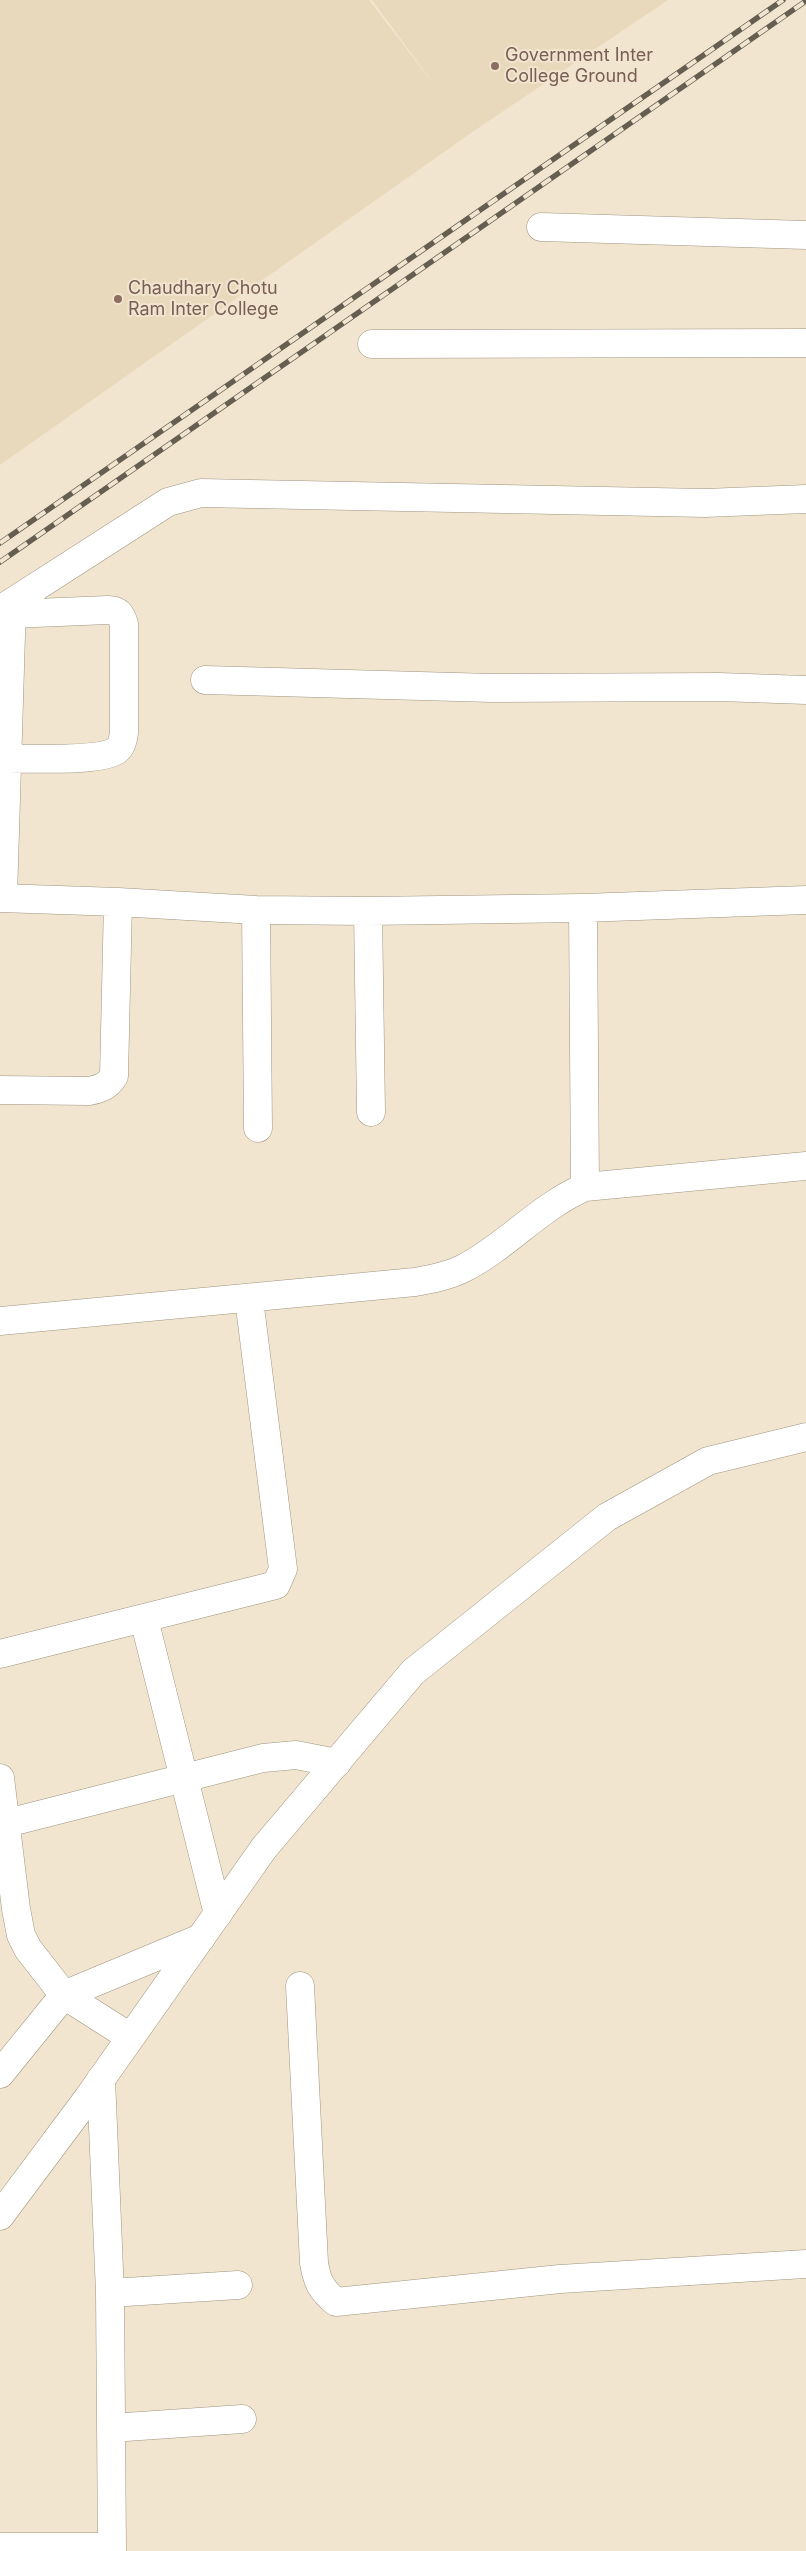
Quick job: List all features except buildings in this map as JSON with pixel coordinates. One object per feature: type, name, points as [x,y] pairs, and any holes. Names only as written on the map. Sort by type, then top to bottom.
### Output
[{"type":"street","points":[[541,227],[806,235]]},
{"type":"street","points":[[372,344],[806,343]]},
{"type":"street","points":[[8,609],[168,502],[201,493],[705,504],[806,499]]},
{"type":"street","points":[[8,609],[116,610],[122,615],[124,624],[124,733],[117,750],[97,757],[8,759]]},
{"type":"street","points":[[8,609],[8,759],[2,897],[256,910],[368,911],[583,908],[806,900]]},
{"type":"street","points":[[206,680],[492,688],[719,686],[806,690]]},
{"type":"street","points":[[0,1090],[89,1091],[100,1088],[110,1082],[114,1076],[118,902]]},
{"type":"street","points":[[583,908],[585,1187]]},
{"type":"street","points":[[256,910],[258,1128]]},
{"type":"street","points":[[368,911],[371,1112]]},
{"type":"street","points":[[0,1321],[415,1282],[461,1270],[485,1257],[556,1201],[585,1187],[806,1166]]},
{"type":"street","points":[[0,1654],[276,1585],[282,1574],[281,1545],[249,1299]]},
{"type":"street","points":[[0,2216],[101,2079],[264,1848],[413,1672],[607,1517],[708,1460],[806,1437]]},
{"type":"street","points":[[144,1619],[218,1914]]},
{"type":"street","points":[[7,1823],[281,1755],[296,1755],[336,1763]]},
{"type":"street","points":[[0,1778],[16,1909],[21,1935],[34,1960],[64,1995],[130,2037]]},
{"type":"street","points":[[3,2062],[64,1995],[200,1938]]},
{"type":"street","points":[[300,1986],[317,2281],[325,2293],[336,2302],[560,2279],[806,2264]]},
{"type":"street","points":[[0,2547],[112,2549],[110,2294],[101,2079]]},
{"type":"street","points":[[110,2294],[238,2285]]},
{"type":"street","points":[[111,2428],[242,2419]]},
{"type":"shaded area","name":"Chaudhary Chotu Ram Inter College","points":[[0,0],[369,0],[439,91],[372,0],[668,0],[471,133],[0,465]]},
{"type":"railway","points":[[0,543],[783,0]]},
{"type":"railway","points":[[0,562],[806,1]]},
{"type":"place","name":"Government Inter College Ground","points":[[495,66]]},
{"type":"place","name":"Chaudhary Chotu Ram Inter College","points":[[118,299]]}]
